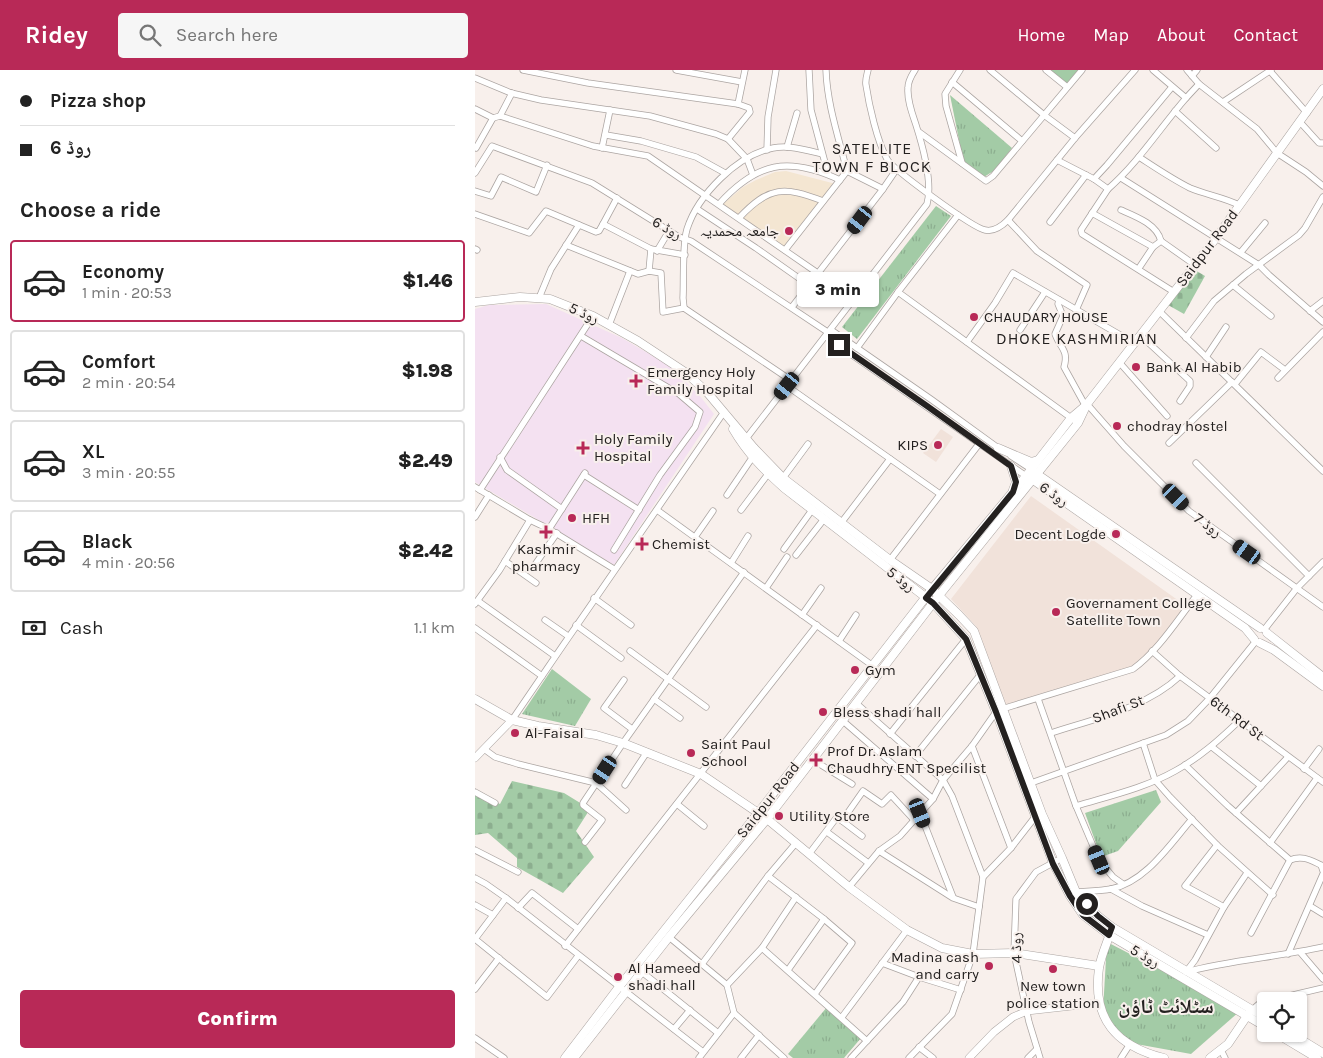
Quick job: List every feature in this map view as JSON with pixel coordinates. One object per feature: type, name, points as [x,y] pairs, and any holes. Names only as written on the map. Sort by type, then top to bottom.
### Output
[{"type":"main road","name":"Saidpur Road","points":[[573,1056],[622,989],[932,590],[1013,492],[1049,459],[1086,405],[1216,238],[1323,90]]},
{"type":"main road","name":"روڈ 5","points":[[475,302],[520,297],[550,299],[593,316],[639,341],[685,372],[706,391],[724,412],[744,441],[752,458],[768,474],[933,603],[966,639],[1031,784],[1038,816],[1062,858],[1076,892],[1098,916],[1112,927],[1187,972],[1257,1019]]},
{"type":"main road","name":"Saidpur Road","points":[[622,989],[643,972],[669,937],[767,819],[933,603],[1025,488],[1038,460],[1075,420]]},
{"type":"main road","name":"روڈ 5","points":[[744,441],[783,478],[932,590],[974,631],[999,711],[1038,816],[1053,864],[1070,896],[1083,915],[1109,935],[1257,1015]]},
{"type":"main road","points":[[998,448],[1031,462],[1038,460]]},
{"type":"main road","points":[[1049,459],[1047,469],[1049,482]]},
{"type":"main road","points":[[1011,466],[1016,482],[1013,492]]},
{"type":"main road","name":"روڈ 6","points":[[1032,474],[1049,482],[1264,630],[1323,678]]},
{"type":"main road","name":"روڈ 6","points":[[1032,474],[1051,492],[1245,628],[1257,641],[1274,650],[1323,686]]},
{"type":"main road","points":[[1025,488],[1036,487],[1051,492]]},
{"type":"main road","points":[[1264,630],[1266,640],[1257,641],[1255,631],[1264,630]]},
{"type":"main road","points":[[475,699],[512,720],[596,735],[623,743],[701,774],[767,819],[849,887],[907,930],[942,948],[973,954],[1013,953],[1099,966]]},
{"type":"main road","points":[[1112,927],[1099,966],[1098,995],[1105,1020],[1113,1030],[1130,1044],[1159,1057]]},
{"type":"main road","points":[[1209,1058],[1228,1044],[1250,1013]]},
{"type":"main road","points":[[1290,1042],[1317,1058]]},
{"type":"main road","points":[[1305,1042],[1323,1053]]},
{"type":"street","points":[[523,70],[588,83],[738,104],[749,108],[750,112],[728,140]]},
{"type":"street","points":[[676,70],[742,82]]},
{"type":"street","points":[[738,104],[745,70]]},
{"type":"street","points":[[767,150],[767,117],[777,70]]},
{"type":"street","points":[[809,70],[811,110],[828,174]]},
{"type":"street","points":[[827,70],[827,85],[847,172]]},
{"type":"street","points":[[867,70],[865,83],[878,139],[887,160],[896,170],[958,215],[972,225],[986,231],[999,228],[1008,220],[1075,138],[1135,70]]},
{"type":"street","points":[[744,441],[927,204],[930,193],[919,132],[907,97],[907,85],[915,70]]},
{"type":"street","points":[[960,70],[945,94],[946,106],[962,164]]},
{"type":"street","points":[[990,70],[1075,138]]},
{"type":"street","points":[[1046,70],[1067,87]]},
{"type":"street","points":[[919,132],[986,181],[993,176],[1082,70]]},
{"type":"street","points":[[1153,70],[1186,98]]},
{"type":"street","points":[[1187,70],[1199,84],[1257,129],[1277,153],[1323,186]]},
{"type":"street","points":[[1192,76],[1197,70]]},
{"type":"street","points":[[1223,102],[1270,70],[1307,113]]},
{"type":"street","points":[[475,78],[512,94],[650,116],[716,134],[728,140],[747,159],[753,175]]},
{"type":"street","points":[[952,82],[1022,141]]},
{"type":"street","points":[[1174,292],[1139,268],[1082,234],[1081,230],[1108,189],[1121,178],[1199,84]]},
{"type":"street","points":[[1094,179],[1172,87]]},
{"type":"street","points":[[475,173],[487,153],[475,148],[512,94]]},
{"type":"street","points":[[475,109],[602,148],[648,156],[819,274]]},
{"type":"street","points":[[602,148],[610,110]]},
{"type":"street","points":[[1175,111],[1216,148]]},
{"type":"street","points":[[787,147],[797,112]]},
{"type":"street","points":[[1300,122],[1319,143],[1323,144]]},
{"type":"street","points":[[606,135],[641,141],[696,157],[725,173]]},
{"type":"street","name":"روڈ 6","points":[[487,153],[492,146],[592,183],[669,231],[691,241],[829,333],[865,363],[1011,466],[1032,474]]},
{"type":"street","points":[[684,308],[685,239],[687,229],[705,195],[725,173],[747,159],[767,150],[787,147],[822,154]]},
{"type":"street","points":[[1139,157],[1191,188],[1212,197],[1226,198],[1239,205]]},
{"type":"street","points":[[1057,160],[1094,179],[1108,189]]},
{"type":"street","points":[[475,191],[491,196],[501,177],[536,192],[547,165]]},
{"type":"street","points":[[719,204],[731,190],[753,175],[778,165],[793,165],[828,174],[840,180]]},
{"type":"street","points":[[792,307],[819,274],[896,170]]},
{"type":"street","points":[[785,250],[847,172]]},
{"type":"street","points":[[847,172],[883,189]]},
{"type":"street","points":[[1050,222],[1086,175]]},
{"type":"street","points":[[1121,178],[1241,252],[1259,265],[1323,322]]},
{"type":"street","points":[[739,218],[766,195],[774,192],[785,190],[801,193],[823,201]]},
{"type":"street","points":[[1186,338],[1214,301],[1233,284],[1304,230],[1323,197]]},
{"type":"street","points":[[475,214],[529,233],[546,211],[598,233],[617,198]]},
{"type":"street","points":[[697,209],[757,248],[809,286]]},
{"type":"street","points":[[1121,210],[1144,221],[1159,236],[1161,241],[1195,265]]},
{"type":"street","points":[[1092,213],[1153,247]]},
{"type":"street","points":[[857,348],[958,215]]},
{"type":"street","points":[[1008,220],[1037,251],[1087,285],[1076,310]]},
{"type":"street","points":[[1241,252],[1265,223]]},
{"type":"street","points":[[603,224],[654,250],[685,255]]},
{"type":"street","points":[[539,298],[551,269],[579,225]]},
{"type":"street","points":[[649,271],[654,250],[669,231]]},
{"type":"street","points":[[1139,268],[1153,247],[1161,241]]},
{"type":"street","points":[[567,245],[638,274],[649,271],[661,273],[663,312],[684,308],[940,494]]},
{"type":"street","points":[[609,325],[629,271]]},
{"type":"street","points":[[967,342],[995,303],[1011,274],[1015,274],[1134,343]]},
{"type":"street","points":[[1233,284],[1271,316]]},
{"type":"street","points":[[898,292],[1075,420]]},
{"type":"street","points":[[1020,330],[1045,292]]},
{"type":"street","name":"روڈ 7","points":[[1059,300],[1058,304],[1063,316],[1055,334],[1057,342],[1066,352],[1064,367],[1086,405],[1189,511],[1323,607]]},
{"type":"street","points":[[1310,312],[1323,301]]},
{"type":"street","points":[[1159,311],[1323,471]]},
{"type":"street","points":[[593,316],[501,457],[477,489],[549,529],[614,569]]},
{"type":"street","points":[[1207,357],[1226,327]]},
{"type":"street","points":[[1277,378],[1323,332]]},
{"type":"street","name":"روڈ 6","points":[[829,333],[857,348],[932,400],[1032,474]]},
{"type":"street","points":[[581,336],[679,394],[700,412],[695,427],[660,475],[614,550]]},
{"type":"street","points":[[1140,336],[1190,382],[1190,386],[1180,401]]},
{"type":"street","points":[[1169,443],[1233,383],[1261,352],[1285,370]]},
{"type":"street","points":[[865,363],[870,357]]},
{"type":"street","points":[[1119,362],[1167,416]]},
{"type":"street","points":[[927,406],[932,400]]},
{"type":"street","points":[[476,756],[512,720],[594,598],[724,412]]},
{"type":"street","points":[[783,478],[808,444]]},
{"type":"street","points":[[890,560],[979,444]]},
{"type":"street","points":[[501,457],[507,470],[562,508]]},
{"type":"street","points":[[727,495],[752,458]]},
{"type":"street","points":[[841,523],[890,459]]},
{"type":"street","points":[[1196,463],[1309,576]]},
{"type":"street","points":[[549,529],[584,474],[639,510]]},
{"type":"street","points":[[741,510],[768,474]]},
{"type":"street","points":[[475,517],[489,495]]},
{"type":"street","points":[[657,510],[873,666]]},
{"type":"street","points":[[784,549],[812,510]]},
{"type":"street","points":[[695,537],[713,511]]},
{"type":"street","points":[[796,556],[824,519]]},
{"type":"street","points":[[530,520],[505,561],[476,602],[555,656]]},
{"type":"street","points":[[534,566],[557,534]]},
{"type":"street","points":[[731,563],[749,536]]},
{"type":"street","points":[[766,588],[787,557]]},
{"type":"street","points":[[505,561],[536,583]]},
{"type":"street","points":[[1264,630],[1297,588],[1323,562]]},
{"type":"street","points":[[585,842],[601,819],[582,804],[632,729],[743,572]]},
{"type":"street","points":[[803,615],[821,588]]},
{"type":"street","points":[[849,887],[867,862],[879,850],[901,836],[933,799],[943,780],[999,711],[1133,669],[1152,651],[1197,595]]},
{"type":"street","points":[[594,598],[631,625]]},
{"type":"street","points":[[839,641],[856,615]]},
{"type":"street","points":[[545,620],[568,636]]},
{"type":"street","points":[[576,625],[621,658]]},
{"type":"street","points":[[565,946],[817,625]]},
{"type":"street","points":[[475,628],[541,676]]},
{"type":"street","points":[[890,734],[966,639]]},
{"type":"street","points":[[1031,784],[1166,735],[1187,721],[1210,698],[1257,641]]},
{"type":"street","name":"6th Rd St","points":[[1152,651],[1180,676],[1239,721],[1304,769],[1321,779]]},
{"type":"street","points":[[630,652],[705,707]]},
{"type":"street","points":[[915,756],[981,674]]},
{"type":"street","name":"Shafi St","points":[[1051,733],[1141,701],[1159,693],[1180,676]]},
{"type":"street","points":[[624,680],[604,708],[632,729]]},
{"type":"street","points":[[654,699],[680,718]]},
{"type":"street","points":[[1038,699],[1076,806],[1099,860],[1113,877],[1123,884]]},
{"type":"street","points":[[856,703],[943,780],[952,796],[983,877],[973,954],[952,1014],[909,1058]]},
{"type":"street","points":[[843,721],[933,799]]},
{"type":"street","points":[[1076,806],[1155,780],[1173,772],[1211,746],[1239,721]]},
{"type":"street","points":[[1143,743],[1155,780],[1217,845],[1273,895]]},
{"type":"street","points":[[972,746],[1011,848]]},
{"type":"street","points":[[1211,746],[1261,786]]},
{"type":"street","points":[[484,749],[495,757],[510,762],[596,784],[625,810]]},
{"type":"street","points":[[1304,769],[1319,749]]},
{"type":"street","points":[[625,785],[647,752]]},
{"type":"street","points":[[1236,813],[1288,757]]},
{"type":"street","points":[[813,760],[852,784]]},
{"type":"street","points":[[1185,765],[1236,813],[1291,860]]},
{"type":"street","points":[[1271,843],[1321,779]]},
{"type":"street","points":[[842,821],[863,791],[882,804],[891,795],[914,820]]},
{"type":"street","points":[[475,792],[495,803]]},
{"type":"street","points":[[677,804],[703,826]]},
{"type":"street","points":[[920,813],[953,898]]},
{"type":"street","points":[[983,877],[1038,816]]},
{"type":"street","points":[[809,854],[837,818],[863,836]]},
{"type":"street","points":[[1076,892],[1111,889],[1135,879],[1149,867],[1192,819]]},
{"type":"street","points":[[827,832],[867,862]]},
{"type":"street","points":[[702,964],[796,843]]},
{"type":"street","points":[[1217,845],[1185,886],[1224,907]]},
{"type":"street","points":[[475,850],[518,872]]},
{"type":"street","points":[[879,850],[953,898],[979,907]]},
{"type":"street","points":[[1251,933],[1291,860],[1297,857],[1305,858],[1322,870]]},
{"type":"street","name":"روڈ 4","points":[[1040,1058],[1013,953],[1016,899],[1036,872],[1062,858]]},
{"type":"street","points":[[1288,954],[1310,906],[1322,870],[1323,858]]},
{"type":"street","points":[[1187,972],[1224,907],[1247,873]]},
{"type":"street","points":[[769,876],[825,919],[852,943],[815,994]]},
{"type":"street","points":[[475,878],[506,898],[703,1052]]},
{"type":"street","points":[[1111,889],[1142,906],[1208,935]]},
{"type":"street","points":[[518,908],[532,893],[578,929]]},
{"type":"street","points":[[727,985],[762,948],[796,897]]},
{"type":"street","points":[[506,898],[476,935],[475,939],[547,997],[578,956]]},
{"type":"street","points":[[475,905],[493,915]]},
{"type":"street","points":[[1310,906],[1323,914]]},
{"type":"street","points":[[788,970],[825,919]]},
{"type":"street","points":[[842,1017],[907,930]]},
{"type":"street","points":[[669,937],[727,985],[734,1013],[784,1058]]},
{"type":"street","points":[[1187,972],[1210,966],[1323,947]]},
{"type":"street","points":[[762,948],[867,1041]]},
{"type":"street","points":[[1300,952],[1323,979]]},
{"type":"street","points":[[475,990],[499,958]]},
{"type":"street","points":[[882,963],[961,990]]},
{"type":"street","points":[[643,972],[718,1033]]},
{"type":"street","points":[[851,1058],[903,1002],[919,977]]},
{"type":"street","points":[[1306,992],[1323,988]]},
{"type":"street","points":[[969,1058],[994,1032],[1013,1017],[1027,1011],[1099,1003]]},
{"type":"street","points":[[1250,1013],[1257,1006]]},
{"type":"street","points":[[674,1029],[689,1010]]},
{"type":"street","points":[[699,1058],[734,1013]]},
{"type":"street","points":[[741,1058],[759,1036]]},
{"type":"street","points":[[476,1041],[505,1058]]},
{"type":"street","points":[[1121,1058],[1130,1044]]},
{"type":"street","points":[[919,1048],[933,1058]]},
{"type":"street","points":[[1028,1058],[1037,1049]]},
{"type":"street","points":[[1221,1050],[1225,1058]]},
{"type":"shaded area","points":[[786,171],[836,184],[785,248],[722,205],[743,187],[756,180],[775,172]]},
{"type":"shaded area","name":"Holy Family Hospital","points":[[546,304],[622,338],[670,366],[700,396],[714,414],[614,565],[475,482],[475,309],[489,305]]},
{"type":"shaded area","name":"KIPS","points":[[941,429],[953,437],[936,462],[923,453]]},
{"type":"shaded area","points":[[1031,496],[1189,608],[1164,639],[1127,671],[1006,707],[976,626],[951,599]]},
{"type":"green space","points":[[1049,70],[1079,70],[1066,84]]},
{"type":"green space","points":[[950,95],[1012,148],[995,170],[984,177],[964,165]]},
{"type":"green space","points":[[936,206],[951,216],[857,339],[842,327]]},
{"type":"green space","points":[[1195,270],[1205,276],[1184,314],[1168,305]]},
{"type":"green space","points":[[552,669],[591,699],[575,726],[522,714]]},
{"type":"green space","points":[[512,781],[564,793],[590,809],[576,831],[594,857],[563,893],[517,867],[517,858],[488,833],[475,835],[475,791],[500,804]]},
{"type":"green space","points":[[1156,790],[1161,802],[1118,851],[1101,857],[1085,813]]},
{"type":"green space","points":[[1107,942],[1240,1011],[1191,1054],[1125,1042],[1103,1010]]},
{"type":"green space","points":[[827,1007],[861,1038],[844,1058],[793,1058],[788,1054]]},
{"type":"place","name":"جامعہ محمدیہ","points":[[789,231]]},
{"type":"place","name":"CHAUDARY HOUSE","points":[[974,317]]},
{"type":"place","name":"Bank Al Habib","points":[[1136,367]]},
{"type":"place","name":"Emergency Holy Family Hospital","points":[[636,381]]},
{"type":"place","name":"chodray hostel","points":[[1117,426]]},
{"type":"place","name":"KIPS","points":[[938,445]]},
{"type":"place","name":"Holy Family Hospital","points":[[583,448]]},
{"type":"place","name":"HFH","points":[[572,518]]},
{"type":"place","name":"Kashmir pharmacy","points":[[546,532]]},
{"type":"place","name":"Decent Logde","points":[[1116,534]]},
{"type":"place","name":"Chemist","points":[[642,544]]},
{"type":"place","name":"Governament College Satellite Town","points":[[1056,612]]},
{"type":"place","name":"Gym","points":[[855,670]]},
{"type":"place","name":"Bless shadi hall","points":[[823,712]]},
{"type":"place","name":"Al-Faisal","points":[[515,733]]},
{"type":"place","name":"Saint Paul School","points":[[691,753]]},
{"type":"place","name":"Prof Dr. Aslam Chaudhry ENT Specilist","points":[[816,760]]},
{"type":"place","name":"Utility Store","points":[[779,816]]},
{"type":"place","name":"Madina cash and carry","points":[[989,966]]},
{"type":"place","name":"New town police station","points":[[1053,969]]},
{"type":"place","name":"Al Hameed shadi hall","points":[[618,977]]},
{"type":"district","name":"SATELLITE TOWN F BLOCK","points":[[872,157]]},
{"type":"district","name":"DHOKE KASHMIRIAN","points":[[1077,338]]},
{"type":"district","name":"سٹلائٹ ٹاؤن","points":[[1166,1006]]},
{"type":"route","points":[[839,345],[1011,466],[1016,482],[1013,492],[926,598],[933,603],[966,639],[996,712],[1053,864],[1070,896],[1083,915],[1109,935],[1112,927],[1087,904]]}]
